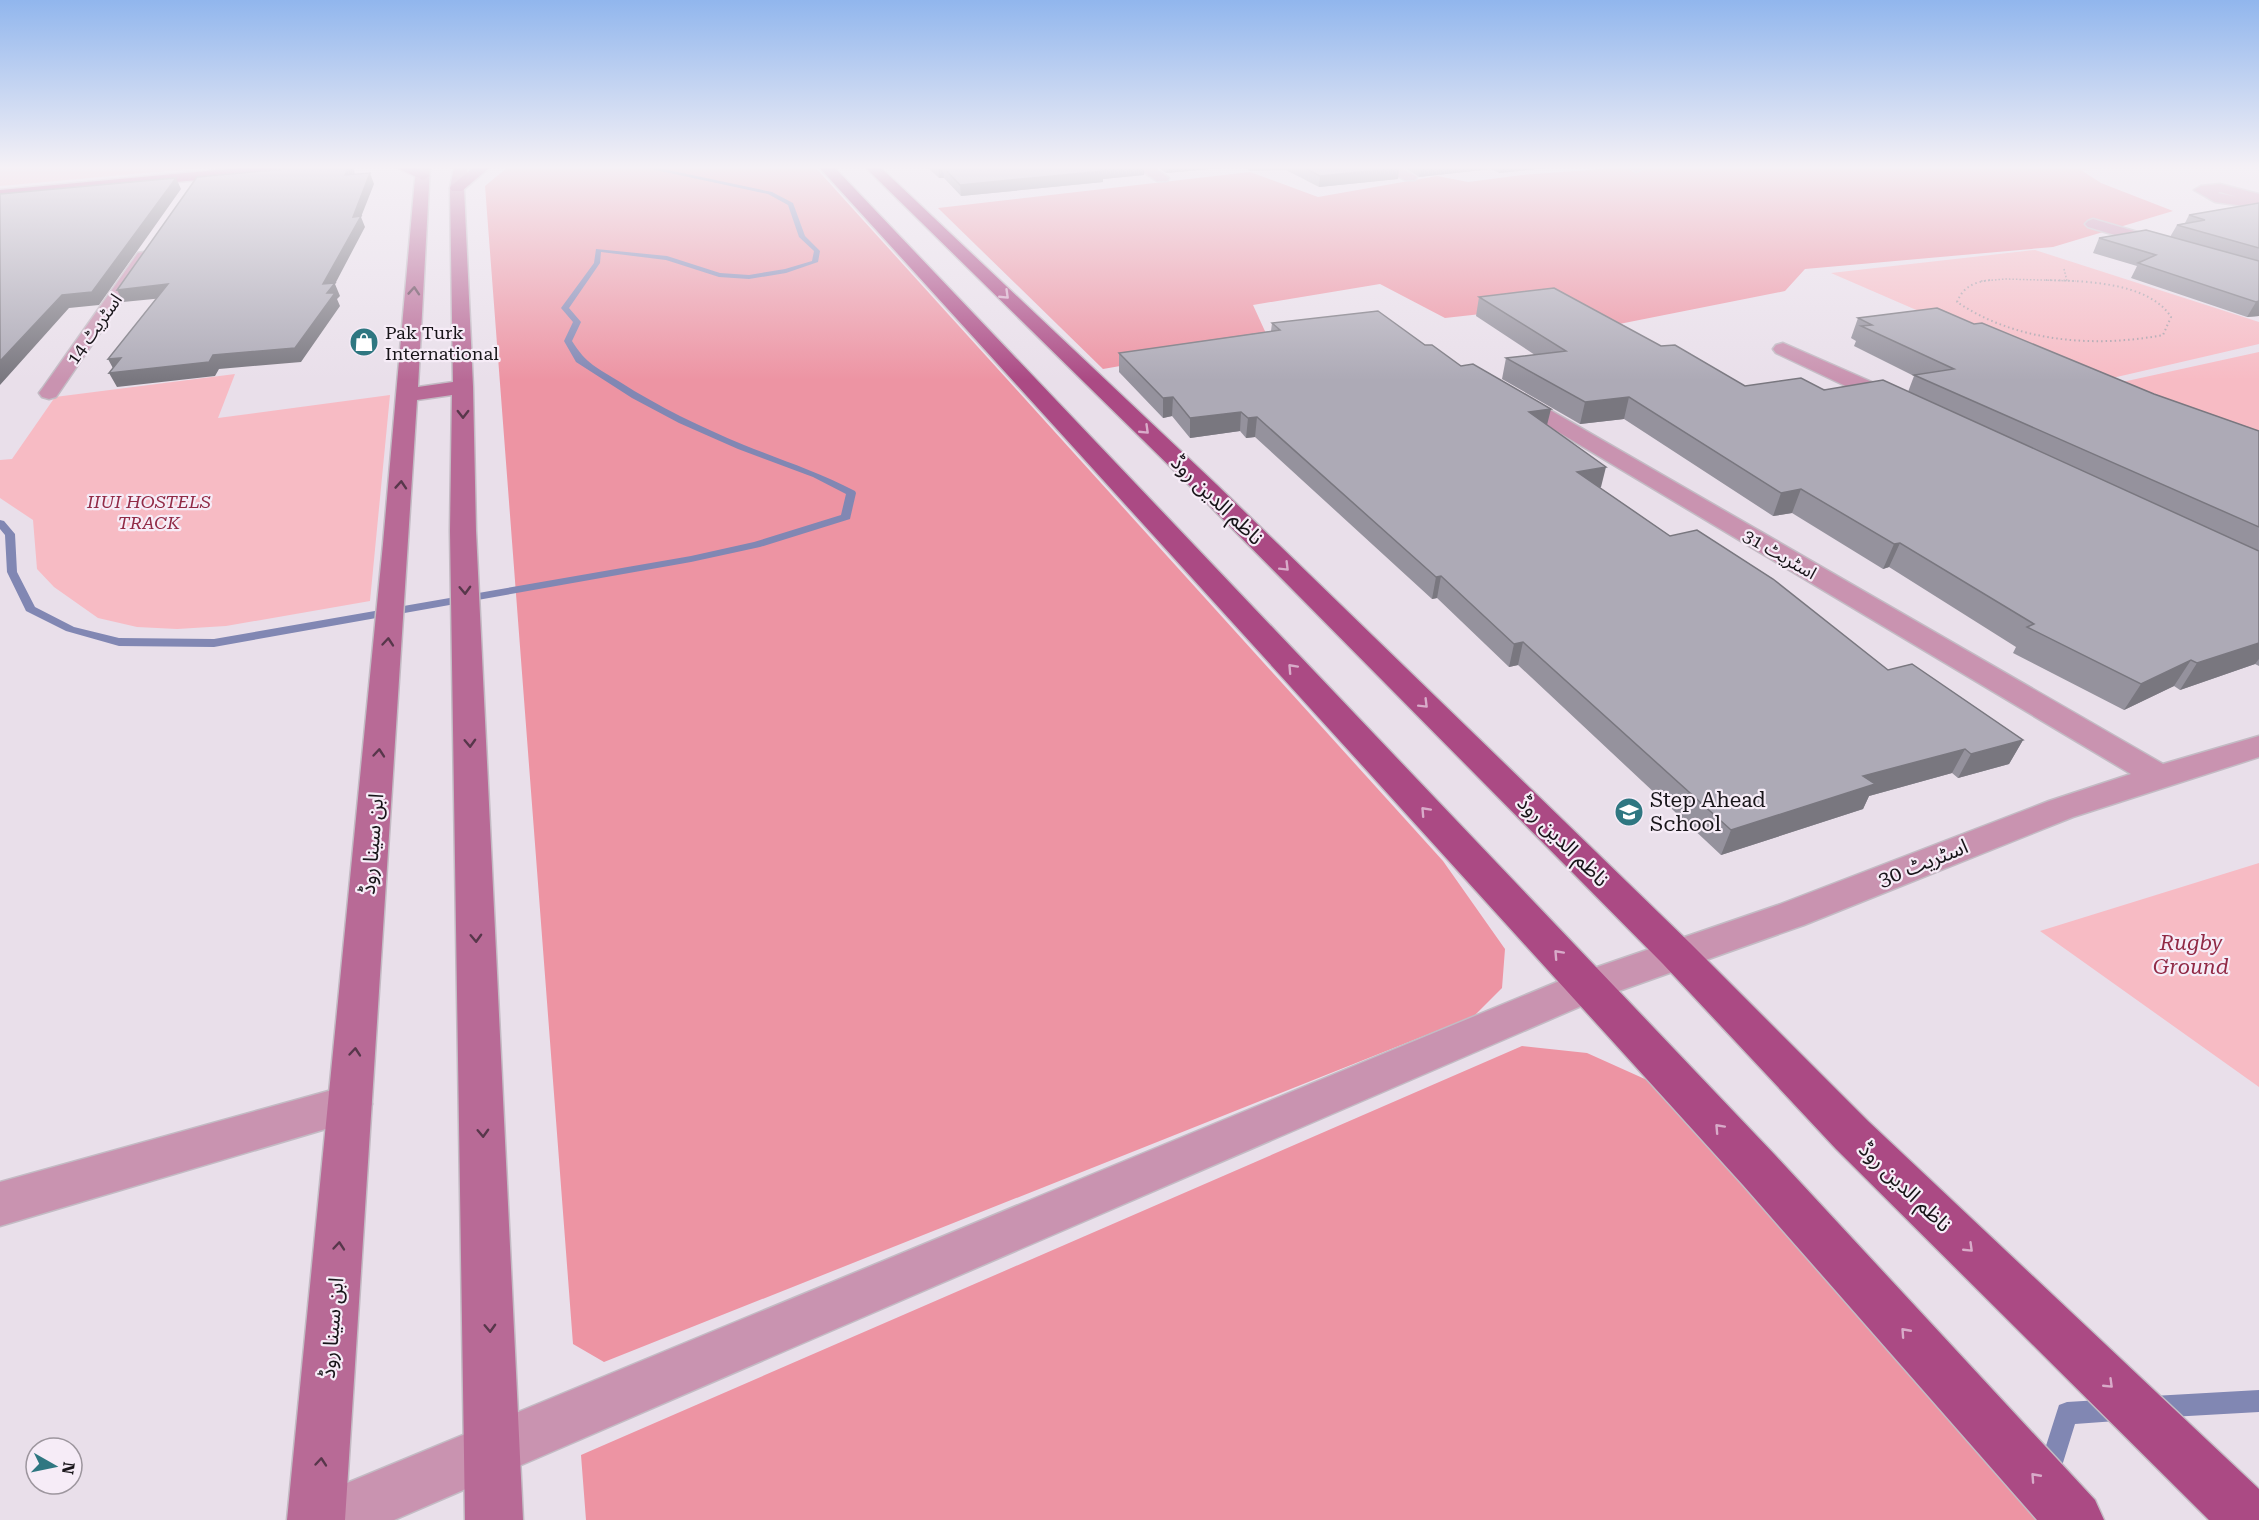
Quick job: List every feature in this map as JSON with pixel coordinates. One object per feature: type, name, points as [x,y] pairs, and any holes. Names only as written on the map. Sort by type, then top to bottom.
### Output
[{"type":"main road","name":"ابن سینا روڈ","points":[[316,1520],[384,700],[418,238]]},
{"type":"main road","points":[[459,238],[463,387],[463,531],[494,1447],[494,1520]]},
{"type":"main road","points":[[892,238],[1759,1170],[2074,1520]]},
{"type":"main road","name":"ناظم الدین روڈ","points":[[946,238],[1207,489],[1677,954],[1852,1135],[2250,1520]]},
{"type":"main road","points":[[407,395],[463,387]]},
{"type":"street","points":[[2141,238],[2182,250]]},
{"type":"street","name":"اسٹریٹ 14","points":[[49,393],[154,242]]},
{"type":"street","points":[[1783,349],[1912,409]]},
{"type":"street","name":"اسٹریٹ 31","points":[[1494,386],[2158,776]]},
{"type":"street","name":"اسٹریٹ 30","points":[[326,1520],[1588,986],[1791,915],[2061,808],[2259,746]]},
{"type":"street","points":[[0,1204],[350,1104]]},
{"type":"path","points":[[2064,269],[2067,281]]},
{"type":"path","points":[[2026,279],[2067,281],[2131,291],[2162,304],[2171,317],[2168,326],[2163,335],[2145,339],[2054,338],[1990,322],[1967,312],[1957,302],[1958,293],[1964,286],[1980,282],[2026,279]]},
{"type":"green space","points":[[2035,250],[2259,322],[2259,344],[2108,379],[1944,322],[1831,273]]},
{"type":"green space","points":[[2259,352],[2259,453],[2095,388]]},
{"type":"green space","name":"IIUI HOSTELS TRACK","points":[[235,374],[218,418],[390,395],[370,601],[226,626],[177,629],[137,627],[98,618],[54,587],[37,569],[33,520],[0,498],[0,460],[12,459],[55,397]]},
{"type":"green space","name":"Rugby Ground","points":[[2259,863],[2259,1087],[2040,931]]},
{"type":"shaded area","points":[[489,238],[879,238],[1443,861],[1505,949],[1502,988],[1474,1016],[604,1362],[573,1344]]},
{"type":"shaded area","points":[[969,238],[2083,238],[2053,247],[1805,269],[1785,291],[1579,332],[1526,309],[1445,318],[1380,284],[1253,305],[1269,340],[1103,369]]},
{"type":"shaded area","points":[[1522,1046],[1587,1053],[1656,1084],[2055,1520],[586,1520],[581,1455]]},
{"type":"building","points":[[0,238],[132,238],[92,292],[62,295],[0,361]]},
{"type":"building","points":[[154,238],[349,238],[323,284],[335,283],[327,293],[335,293],[295,348],[213,355],[209,362],[109,373],[121,358],[108,359],[168,284],[117,290]]},
{"type":"building","points":[[2099,238],[2175,238],[2259,261],[2259,301],[2256,302],[2138,263],[2156,255]]},
{"type":"building","points":[[2223,238],[2259,238],[2259,248]]},
{"type":"building","points":[[1554,288],[1661,346],[1675,345],[1745,386],[1801,378],[1824,390],[1883,380],[2259,551],[2259,643],[2197,663],[2191,660],[2141,684],[2027,627],[2034,624],[1900,543],[1894,544],[1801,489],[1781,493],[1629,397],[1585,402],[1506,358],[1566,351],[1479,297]]},
{"type":"building","points":[[1937,308],[1974,324],[1982,323],[2154,394],[2259,431],[2259,527],[1914,375],[1954,369],[1861,326],[1872,325],[1858,318]]},
{"type":"building","points":[[1378,311],[1425,345],[1432,345],[1461,366],[1473,364],[1551,409],[1529,412],[1606,467],[1577,472],[1670,536],[1697,530],[1773,579],[1888,670],[1912,664],[2023,740],[1971,754],[1965,749],[1863,776],[1875,784],[1731,830],[1523,642],[1514,644],[1441,576],[1436,577],[1257,417],[1248,418],[1241,412],[1190,418],[1173,397],[1163,398],[1119,353],[1280,330],[1272,323]]},
{"type":"waterway","points":[[0,523],[10,534],[12,572],[30,609],[70,629],[119,642],[214,643],[691,559],[756,545],[846,517],[851,493],[816,475],[741,447],[682,421],[635,396],[579,360],[568,341],[577,322],[565,308],[597,263],[598,250],[667,258],[719,275],[749,277],[786,271],[815,262],[817,251],[803,238]]},
{"type":"waterway","points":[[2153,1407],[2259,1401]]},
{"type":"waterway","points":[[2049,1474],[2067,1413],[2116,1410]]},
{"type":"place","name":"Pak Turk International","points":[[364,342]]},
{"type":"place","name":"Step Ahead School","points":[[1629,812]]}]
